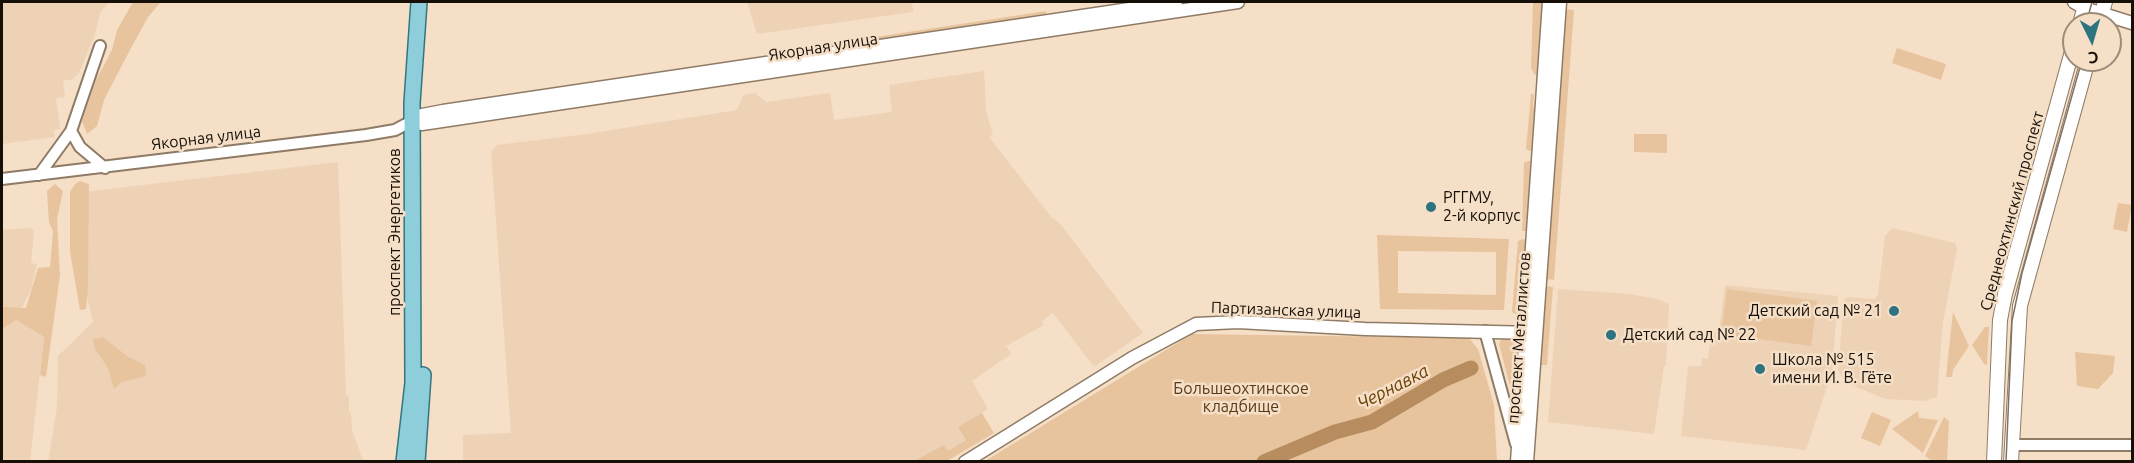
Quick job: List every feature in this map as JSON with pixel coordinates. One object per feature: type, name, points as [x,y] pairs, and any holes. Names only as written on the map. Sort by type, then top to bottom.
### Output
[{"type":"main road","name":"проспект Энергетиков","points":[[417,462],[422,411],[418,2]]},
{"type":"main road","name":"проспект Энергетиков","points":[[404,462],[413,383],[419,120],[429,2]]},
{"type":"main road","name":"Среднеохтинский проспект","points":[[1994,462],[2000,320],[2005,294],[2066,72]]},
{"type":"main road","name":"Среднеохтинский проспект","points":[[2011,462],[2020,306],[2085,72]]},
{"type":"street","name":"Якорная улица","points":[[2,179],[366,135],[395,130],[419,120],[1176,2]]},
{"type":"street","name":"Якорная улица","points":[[419,120],[1238,2]]},
{"type":"street","name":"проспект Металлистов","points":[[1527,462],[1530,333],[1549,2]]},
{"type":"street","name":"проспект Металлистов","points":[[1517,456],[1560,2]]},
{"type":"street","points":[[2081,4],[2100,12]]},
{"type":"street","points":[[39,174],[71,131],[100,46]]},
{"type":"street","points":[[71,131],[80,147],[105,168]]},
{"type":"street","name":"Партизанская улица","points":[[965,462],[1132,358],[1196,324],[1238,322],[1365,329],[1530,333]]},
{"type":"street","points":[[1485,331],[1517,456]]},
{"type":"street","points":[[2012,445],[2133,445]]},
{"type":"shaded area","points":[[2,2],[109,2],[100,13],[95,34],[79,73],[73,79],[63,81],[65,97],[56,98],[60,129],[54,130],[55,137],[2,144]]},
{"type":"shaded area","points":[[747,2],[912,2],[913,12],[757,34]]},
{"type":"shaded area","points":[[984,71],[986,111],[993,135],[989,137],[1052,218],[1058,221],[1143,333],[1094,367],[1053,313],[1042,321],[1044,325],[1006,346],[1011,354],[972,381],[988,409],[982,413],[966,440],[948,452],[943,446],[914,461],[463,461],[463,435],[511,433],[491,151],[497,145],[587,134],[737,110],[743,95],[755,93],[766,102],[830,93],[834,120],[892,112],[889,85]]},
{"type":"shaded area","points":[[338,162],[346,395],[349,396],[352,430],[363,461],[48,462],[57,407],[58,356],[93,322],[86,292],[84,192]]},
{"type":"shaded area","points":[[32,228],[34,231],[31,263],[37,264],[31,289],[16,320],[44,337],[30,461],[2,461],[2,230]]},
{"type":"shaded area","name":"Детский сад № 21","points":[[1892,228],[1955,243],[1957,249],[1943,322],[1937,397],[1925,401],[1885,399],[1845,382],[1838,371],[1844,300],[1847,297],[1875,299],[1878,295],[1885,236]]},
{"type":"shaded area","name":"Школа № 515 имени И. В. Гёте","points":[[1725,285],[1838,296],[1832,372],[1806,450],[1681,436],[1688,366],[1701,366],[1702,358],[1708,359],[1711,334],[1719,331]]},
{"type":"shaded area","name":"Детский сад № 22","points":[[1558,289],[1630,294],[1657,299],[1669,304],[1666,366],[1664,366],[1654,434],[1548,422]]},
{"type":"green space","points":[[133,2],[161,2],[148,17],[104,100],[97,126],[87,134],[82,121],[96,80],[112,50],[117,30]]},
{"type":"green space","points":[[1533,2],[1543,2],[1538,76],[1531,68]]},
{"type":"green space","points":[[1565,9],[1574,10],[1554,280],[1546,279]]},
{"type":"green space","points":[[1046,11],[1046,16],[807,51],[803,48]]},
{"type":"green space","points":[[1897,48],[1946,64],[1941,80],[1892,63]]},
{"type":"green space","points":[[1531,94],[1534,94],[1533,107],[1536,108],[1533,150],[1529,151],[1526,149]]},
{"type":"green space","points":[[1634,134],[1667,134],[1667,153],[1634,152]]},
{"type":"green space","points":[[1524,162],[1532,162],[1527,231],[1522,231]]},
{"type":"green space","points":[[80,181],[89,184],[88,288],[86,309],[80,310],[70,252],[70,192]]},
{"type":"green space","points":[[55,184],[63,191],[57,219],[60,275],[46,377],[40,375],[44,337],[16,320],[2,329],[2,307],[26,308],[38,268],[50,267],[53,231],[49,223],[47,191]]},
{"type":"green space","points":[[2118,203],[2132,205],[2127,232],[2113,229]]},
{"type":"green space","points":[[1377,235],[1509,239],[1504,310],[1380,309]],"holes":[[[1398,251],[1496,252],[1496,295],[1398,293]]]},
{"type":"green space","points":[[1523,239],[1527,241],[1521,312],[1517,315],[1512,312],[1518,241]]},
{"type":"green space","points":[[1545,286],[1553,287],[1547,365],[1539,365]]},
{"type":"green space","points":[[1727,289],[1817,301],[1811,346],[1721,334]]},
{"type":"green space","points":[[1953,312],[1969,346],[1953,370],[1952,377],[1946,377]]},
{"type":"green space","points":[[1985,327],[1989,327],[1987,365],[1972,345]]},
{"type":"green space","name":"Большеохтинское кладбище","points":[[1192,334],[1469,338],[1478,349],[1494,405],[1497,461],[985,461]]},
{"type":"green space","points":[[103,337],[127,356],[145,365],[146,376],[122,382],[114,389],[108,368],[95,349],[93,339]]},
{"type":"green space","points":[[1502,338],[1515,339],[1519,342],[1516,396],[1512,394],[1499,344]]},
{"type":"green space","points":[[2075,352],[2115,356],[2113,373],[2098,389],[2077,386]]},
{"type":"green space","points":[[1918,411],[1919,418],[1938,420],[1923,453],[1892,429]]},
{"type":"green space","points":[[1872,412],[1891,420],[1880,446],[1861,438]]},
{"type":"green space","points":[[982,413],[994,433],[947,461],[914,461],[944,445],[948,451],[966,440],[958,427]]},
{"type":"green space","points":[[1944,417],[1949,421],[1947,461],[1932,461],[1925,456]]},
{"type":"waterway","name":"Чернавка","points":[[1264,462],[1335,432],[1372,422],[1443,380],[1471,368]]},
{"type":"tram line","points":[[2089,12],[2092,2]]},
{"type":"tram line","points":[[2006,462],[2012,321],[2022,273],[2079,72]]},
{"type":"place","name":"РГГМУ, 2-й корпус","points":[[1431,207]]},
{"type":"place","name":"Детский сад № 21","points":[[1894,311]]},
{"type":"place","name":"Детский сад № 22","points":[[1611,335]]},
{"type":"place","name":"Школа № 515 имени И. В. Гёте","points":[[1760,369]]}]
